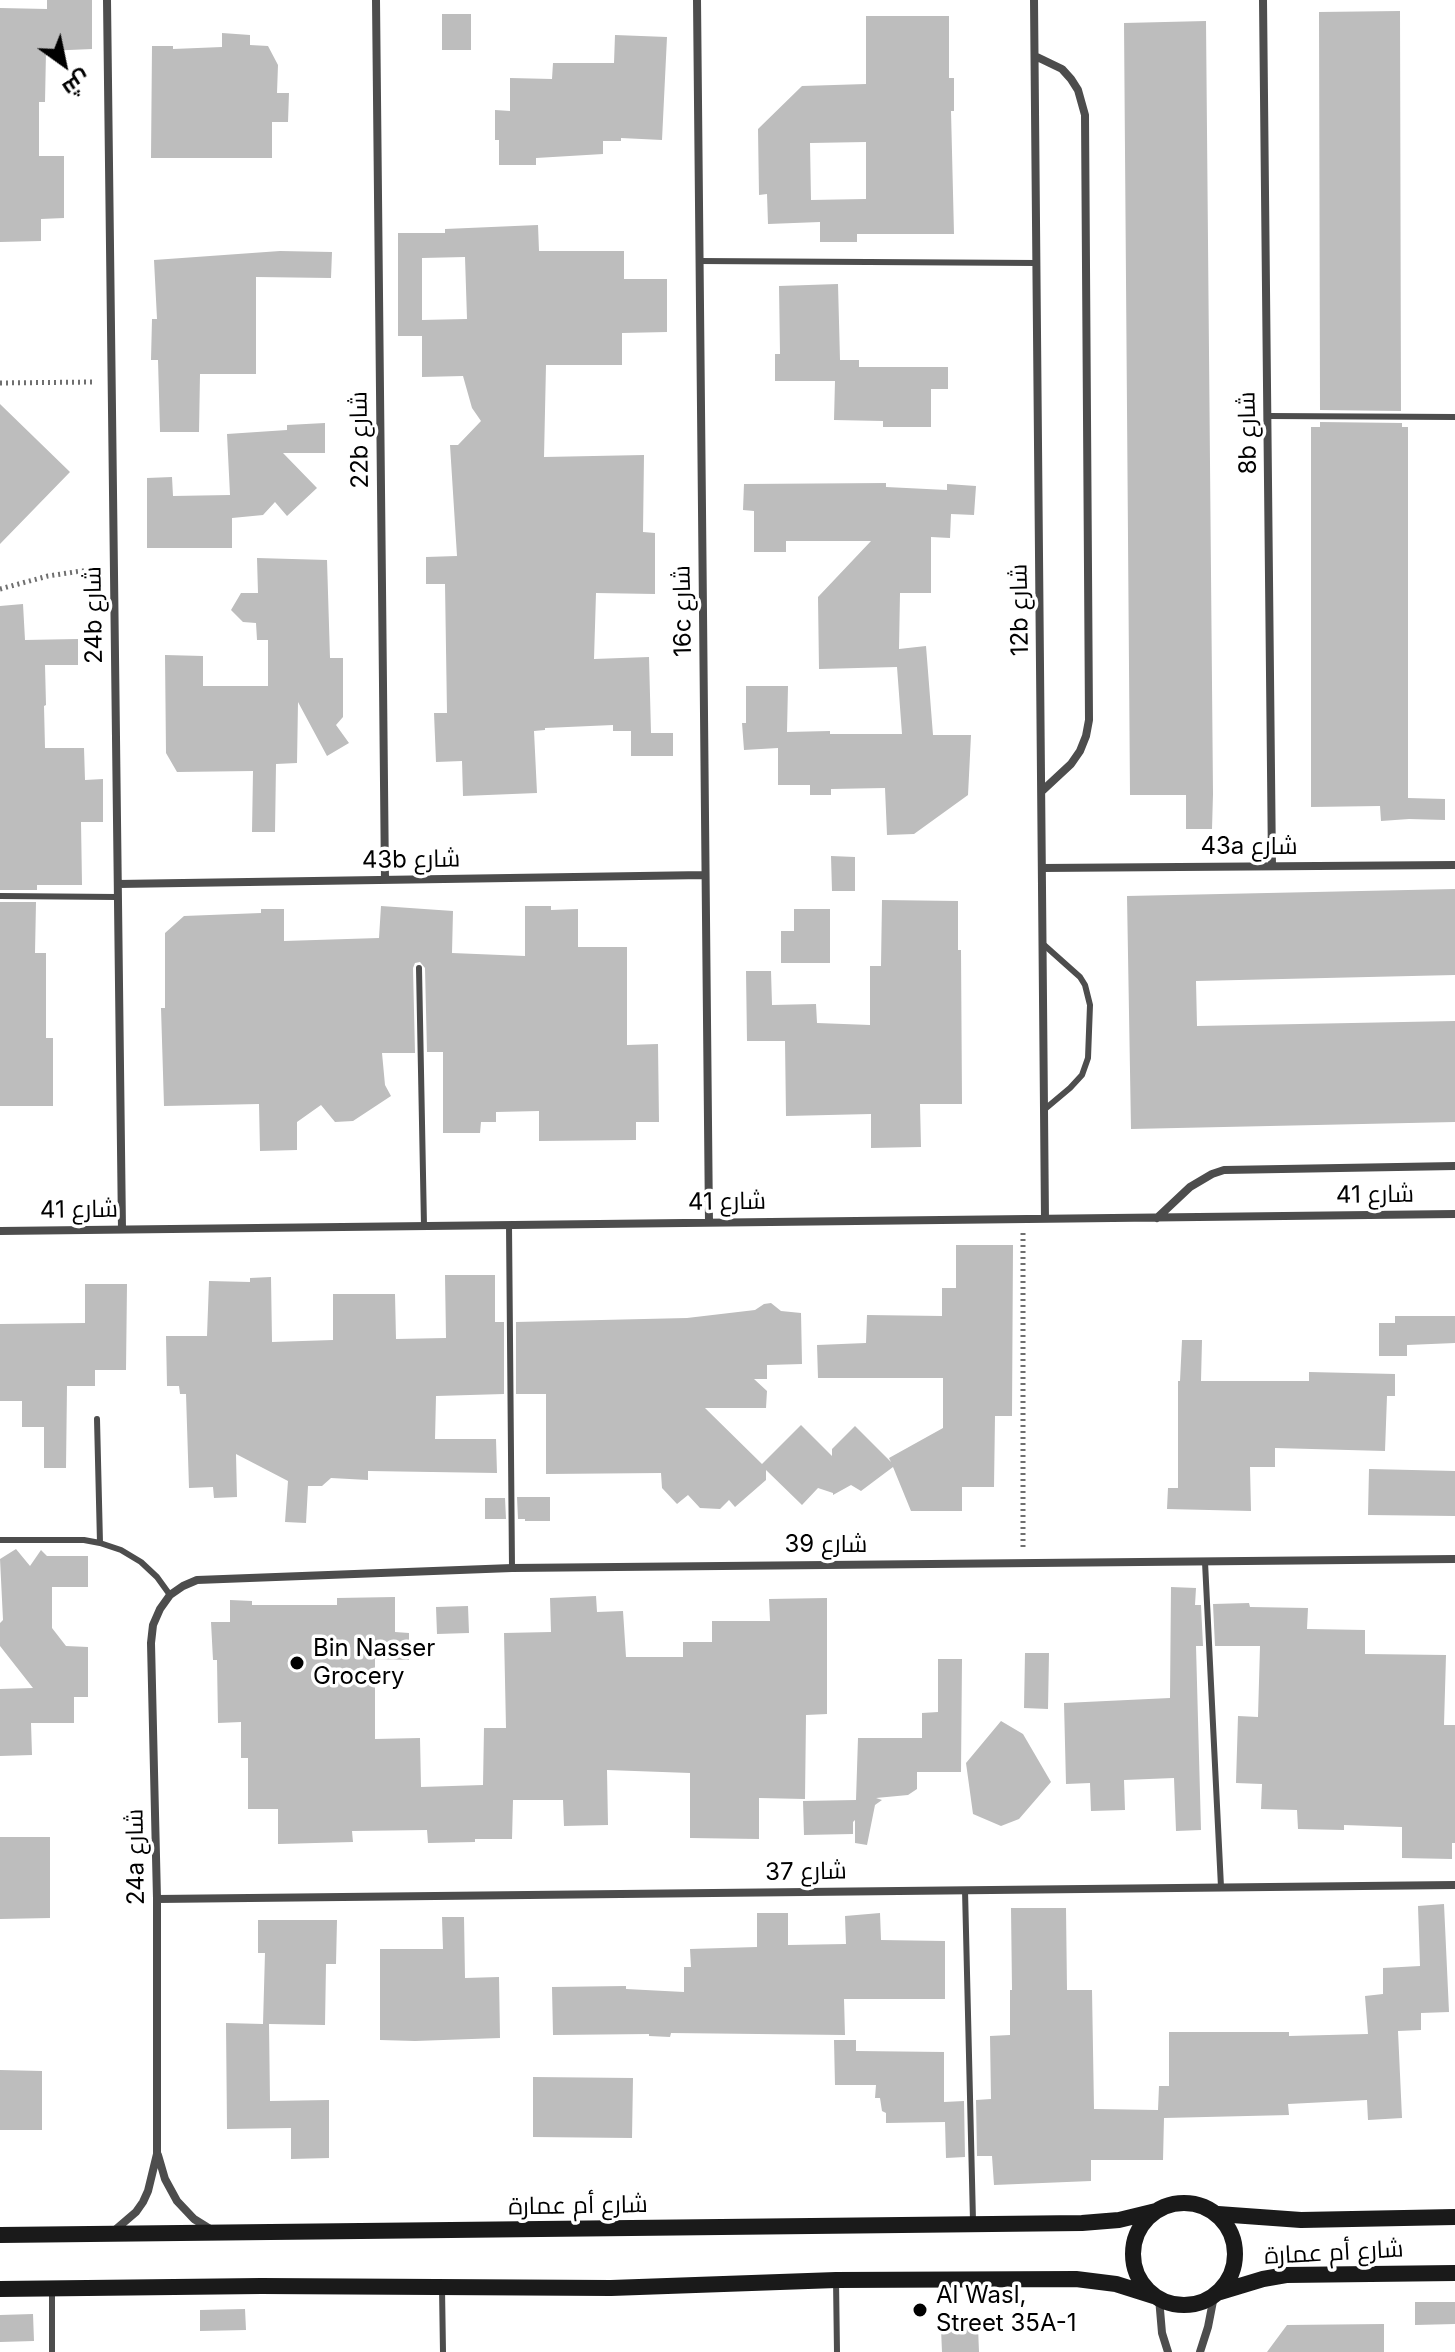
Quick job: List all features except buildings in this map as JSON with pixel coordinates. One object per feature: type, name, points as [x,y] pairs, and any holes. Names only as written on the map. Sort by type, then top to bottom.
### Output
[{"type":"street","name":"24b شارع","points":[[107,0],[122,1229]]},
{"type":"street","name":"22b شارع","points":[[376,0],[385,880]]},
{"type":"street","name":"16c شارع","points":[[697,0],[709,1222]]},
{"type":"street","name":"12b شارع","points":[[1034,0],[1045,1219]]},
{"type":"street","name":"8b شارع","points":[[1263,0],[1272,866]]},
{"type":"street","points":[[1035,56],[1062,69],[1071,79],[1083,103],[1085,131],[1089,720],[1080,751],[1071,764],[1042,791]]},
{"type":"street","name":"43a شارع","points":[[1042,868],[1455,865]]},
{"type":"street","name":"43b شارع","points":[[118,884],[705,875]]},
{"type":"street","points":[[1156,1219],[1190,1187],[1224,1170],[1455,1166]]},
{"type":"street","name":"شارع 41","points":[[0,1231],[1455,1214]]},
{"type":"street","name":"شارع 39","points":[[170,1595],[197,1580],[512,1568],[1455,1559]]},
{"type":"street","name":"24a شارع","points":[[112,2233],[143,2202],[157,2154],[157,1899],[151,1643],[153,1625],[170,1595]]},
{"type":"street","name":"شارع 37","points":[[157,1899],[1455,1885]]},
{"type":"street","name":"24a شارع","points":[[157,2154],[165,2179],[177,2201],[194,2219],[219,2234]]},
{"type":"street","points":[[0,2289],[261,2286],[611,2288],[836,2280],[1076,2279],[1116,2284],[1156,2297],[1172,2304],[1186,2305],[1201,2303],[1216,2294],[1228,2281],[1236,2253],[1234,2238],[1218,2214],[1194,2203],[1168,2205],[1156,2211],[1138,2232],[1134,2246],[1133,2260],[1137,2274],[1156,2297],[1168,2352]]},
{"type":"street","name":"شارع أم عمارة","points":[[0,2235],[973,2225],[1101,2222],[1156,2211]]},
{"type":"street","name":"شارع أم عمارة","points":[[1218,2214],[1301,2220],[1455,2217]]},
{"type":"street","name":"شارع أم عمارة","points":[[1216,2294],[1286,2275],[1455,2273]]},
{"type":"street","points":[[1200,2352],[1216,2294]]},
{"type":"lane","points":[[699,261],[1037,263]]},
{"type":"lane","points":[[1268,416],[1455,417]]},
{"type":"lane","points":[[0,896],[117,897]]},
{"type":"lane","points":[[1043,944],[1080,977],[1090,1005],[1088,1058],[1082,1075],[1045,1109]]},
{"type":"lane","points":[[419,968],[424,1226]]},
{"type":"lane","points":[[509,1225],[512,1568]]},
{"type":"lane","points":[[97,1419],[100,1543]]},
{"type":"lane","points":[[0,1540],[84,1540],[100,1543],[121,1550],[141,1562],[170,1595]]},
{"type":"lane","points":[[1205,1562],[1221,1887]]},
{"type":"lane","points":[[965,1890],[973,2225]]},
{"type":"lane","points":[[836,2280],[837,2352]]},
{"type":"lane","points":[[442,2287],[443,2352]]},
{"type":"lane","points":[[52,2289],[52,2352]]},
{"type":"path","points":[[0,383],[112,382]]},
{"type":"path","points":[[0,589],[81,571],[114,572]]},
{"type":"path","points":[[1023,1219],[1023,1564]]},
{"type":"place","name":"Bin Nasser Grocery","points":[[297,1663]]},
{"type":"place","name":"Al Wasl, Street 35A-1","points":[[920,2310]]}]
